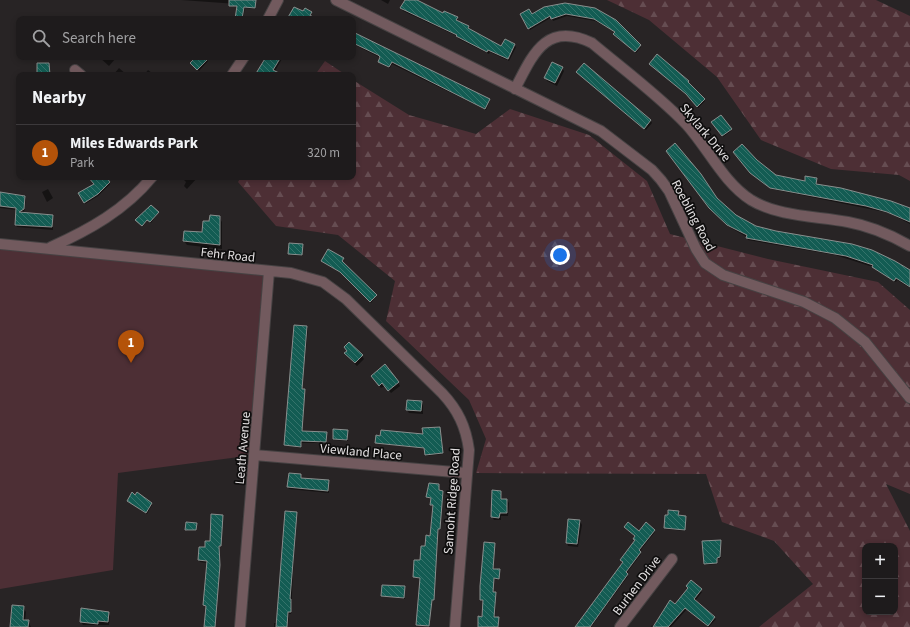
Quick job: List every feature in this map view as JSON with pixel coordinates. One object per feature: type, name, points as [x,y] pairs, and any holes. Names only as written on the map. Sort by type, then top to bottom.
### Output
[{"type":"street","points":[[270,16],[278,0]]},
{"type":"street","name":"Roebling Road","points":[[336,0],[601,131],[652,170],[669,191],[696,249],[705,263],[723,275],[804,302],[835,318],[865,342],[910,398]]},
{"type":"street","name":"Skylark Drive","points":[[515,89],[532,55],[544,43],[559,36],[580,37],[592,42],[687,125],[731,182],[750,199],[774,209],[850,222],[870,228],[910,246]]},
{"type":"street","points":[[234,72],[242,60]]},
{"type":"street","points":[[49,248],[73,238],[117,212],[149,180]]},
{"type":"street","name":"Fehr Road","points":[[0,244],[291,273],[323,282],[346,299],[418,369]]},
{"type":"street","name":"Leath Avenue","points":[[240,627],[269,271]]},
{"type":"street","name":"Samoht Ridge Road","points":[[418,369],[451,402],[463,425],[468,450],[455,627]]},
{"type":"street","name":"Viewland Place","points":[[254,455],[466,473]]},
{"type":"street","name":"Burhen Drive","points":[[620,627],[672,559]]},
{"type":"green space","points":[[607,0],[876,0],[910,16],[910,181],[899,175],[831,169],[761,140],[717,77],[649,20]]},
{"type":"green space","points":[[325,61],[342,72],[317,72]]},
{"type":"green space","points":[[356,82],[409,115],[476,134],[510,109],[589,135],[647,181],[670,234],[768,259],[878,282],[910,310],[910,494],[886,484],[910,531],[910,627],[759,627],[813,584],[774,541],[722,522],[706,474],[476,473],[486,439],[469,400],[386,321],[395,281],[338,235],[276,226],[238,182],[239,180],[356,180]]},
{"type":"green space","points":[[0,244],[269,271],[254,455],[118,473],[113,570],[0,589]]},
{"type":"building","points":[[229,0],[256,0],[255,8],[244,7],[242,16],[235,16],[237,6],[229,6]]},
{"type":"building","points":[[405,0],[417,0],[443,13],[444,11],[458,17],[456,20],[469,26],[468,28],[501,46],[505,39],[515,44],[508,59],[488,50],[487,52],[456,36],[457,35],[400,8]]},
{"type":"building","points":[[565,3],[595,8],[616,20],[641,45],[635,52],[613,34],[615,32],[594,19],[566,14],[551,19],[550,16],[528,29],[520,14],[529,9],[532,14],[544,7]]},
{"type":"building","points":[[294,7],[303,11],[305,8],[312,12],[310,15],[312,16],[289,16]]},
{"type":"building","points":[[356,33],[490,99],[485,109],[392,62],[389,67],[378,62],[380,57],[356,44]]},
{"type":"building","points":[[657,54],[689,81],[688,82],[705,99],[697,107],[686,94],[649,64]]},
{"type":"building","points":[[193,60],[207,60],[197,70],[190,63]]},
{"type":"building","points":[[264,60],[279,60],[273,70],[277,72],[257,72]]},
{"type":"building","points":[[552,62],[563,67],[555,83],[544,78]]},
{"type":"building","points":[[37,63],[49,63],[50,72],[37,72]]},
{"type":"building","points":[[584,63],[651,120],[644,129],[576,72]]},
{"type":"building","points":[[721,115],[732,129],[722,136],[711,122]]},
{"type":"building","points":[[675,143],[701,174],[717,198],[736,215],[756,226],[776,231],[852,244],[872,250],[910,270],[910,287],[896,278],[894,281],[872,267],[873,265],[846,256],[746,238],[747,235],[727,225],[709,208],[666,151]]},
{"type":"building","points":[[742,144],[757,160],[776,175],[805,181],[805,176],[817,178],[816,184],[841,188],[891,201],[910,208],[910,222],[887,212],[866,206],[770,188],[750,173],[733,152]]},
{"type":"building","points":[[91,180],[108,180],[110,182],[98,194],[84,203],[78,193],[94,184]]},
{"type":"building","points":[[0,192],[25,196],[24,209],[19,212],[53,215],[52,227],[15,225],[16,208],[0,206]]},
{"type":"building","points":[[151,205],[159,212],[150,222],[147,220],[142,226],[135,220]]},
{"type":"building","points":[[210,215],[220,216],[220,245],[183,241],[184,231],[202,232],[203,221],[209,221]]},
{"type":"building","points":[[289,243],[303,244],[302,255],[288,254]]},
{"type":"building","points":[[328,249],[344,258],[342,261],[377,295],[370,302],[340,272],[321,261]]},
{"type":"building","points":[[294,325],[307,326],[302,389],[305,389],[302,431],[327,432],[326,442],[301,441],[301,447],[284,445]]},
{"type":"building","points":[[349,342],[363,355],[355,363],[344,353],[347,351],[344,347]]},
{"type":"building","points":[[385,364],[399,382],[388,391],[382,383],[379,386],[371,376]]},
{"type":"building","points":[[407,400],[422,401],[421,411],[406,410]]},
{"type":"building","points":[[440,427],[443,453],[425,455],[424,448],[375,443],[376,435],[380,436],[381,430],[423,434],[422,428]]},
{"type":"building","points":[[333,429],[348,430],[347,440],[333,439]]},
{"type":"building","points":[[289,473],[301,474],[301,478],[329,480],[328,491],[287,487]]},
{"type":"building","points":[[429,483],[439,484],[439,490],[443,491],[440,529],[438,529],[434,600],[432,600],[429,626],[416,625],[420,578],[413,577],[414,560],[420,560],[421,546],[425,546],[426,535],[430,536],[433,505],[430,505],[431,498],[426,497]]},
{"type":"building","points":[[492,490],[501,491],[501,499],[507,499],[507,513],[500,513],[499,518],[491,517]]},
{"type":"building","points":[[132,492],[135,495],[137,492],[152,503],[146,513],[127,501]]},
{"type":"building","points":[[668,510],[679,511],[678,515],[686,516],[685,530],[664,528],[665,515],[668,515]]},
{"type":"building","points":[[285,511],[297,512],[290,599],[291,612],[288,612],[287,627],[276,627]]},
{"type":"building","points":[[211,514],[223,515],[221,546],[219,546],[220,565],[215,627],[204,627],[206,606],[203,605],[207,561],[198,560],[199,547],[205,547],[205,541],[210,541]]},
{"type":"building","points":[[568,519],[580,520],[577,544],[566,543]]},
{"type":"building","points":[[186,522],[197,523],[196,530],[185,530]]},
{"type":"building","points":[[628,522],[639,531],[646,522],[655,530],[639,550],[641,552],[626,572],[628,574],[590,627],[575,627],[623,562],[620,560],[635,540],[633,539],[635,536],[624,527]]},
{"type":"building","points":[[721,540],[720,557],[717,558],[717,563],[704,564],[702,541]]},
{"type":"building","points":[[484,542],[495,543],[493,569],[500,569],[499,579],[494,578],[493,592],[496,592],[494,617],[499,617],[498,627],[478,627],[478,616],[482,617],[483,600],[480,600],[480,586]]},
{"type":"building","points":[[691,580],[702,589],[694,599],[715,617],[708,626],[685,608],[668,627],[653,627],[670,600],[675,604],[688,588],[686,586]]},
{"type":"building","points":[[382,585],[405,586],[404,598],[381,596]]},
{"type":"building","points":[[12,605],[24,606],[23,620],[29,620],[28,627],[10,627]]},
{"type":"building","points":[[81,608],[109,612],[108,622],[98,621],[98,624],[80,622]]},
{"type":"place","name":"Miles Edwards Park","points":[[131,363]]}]
